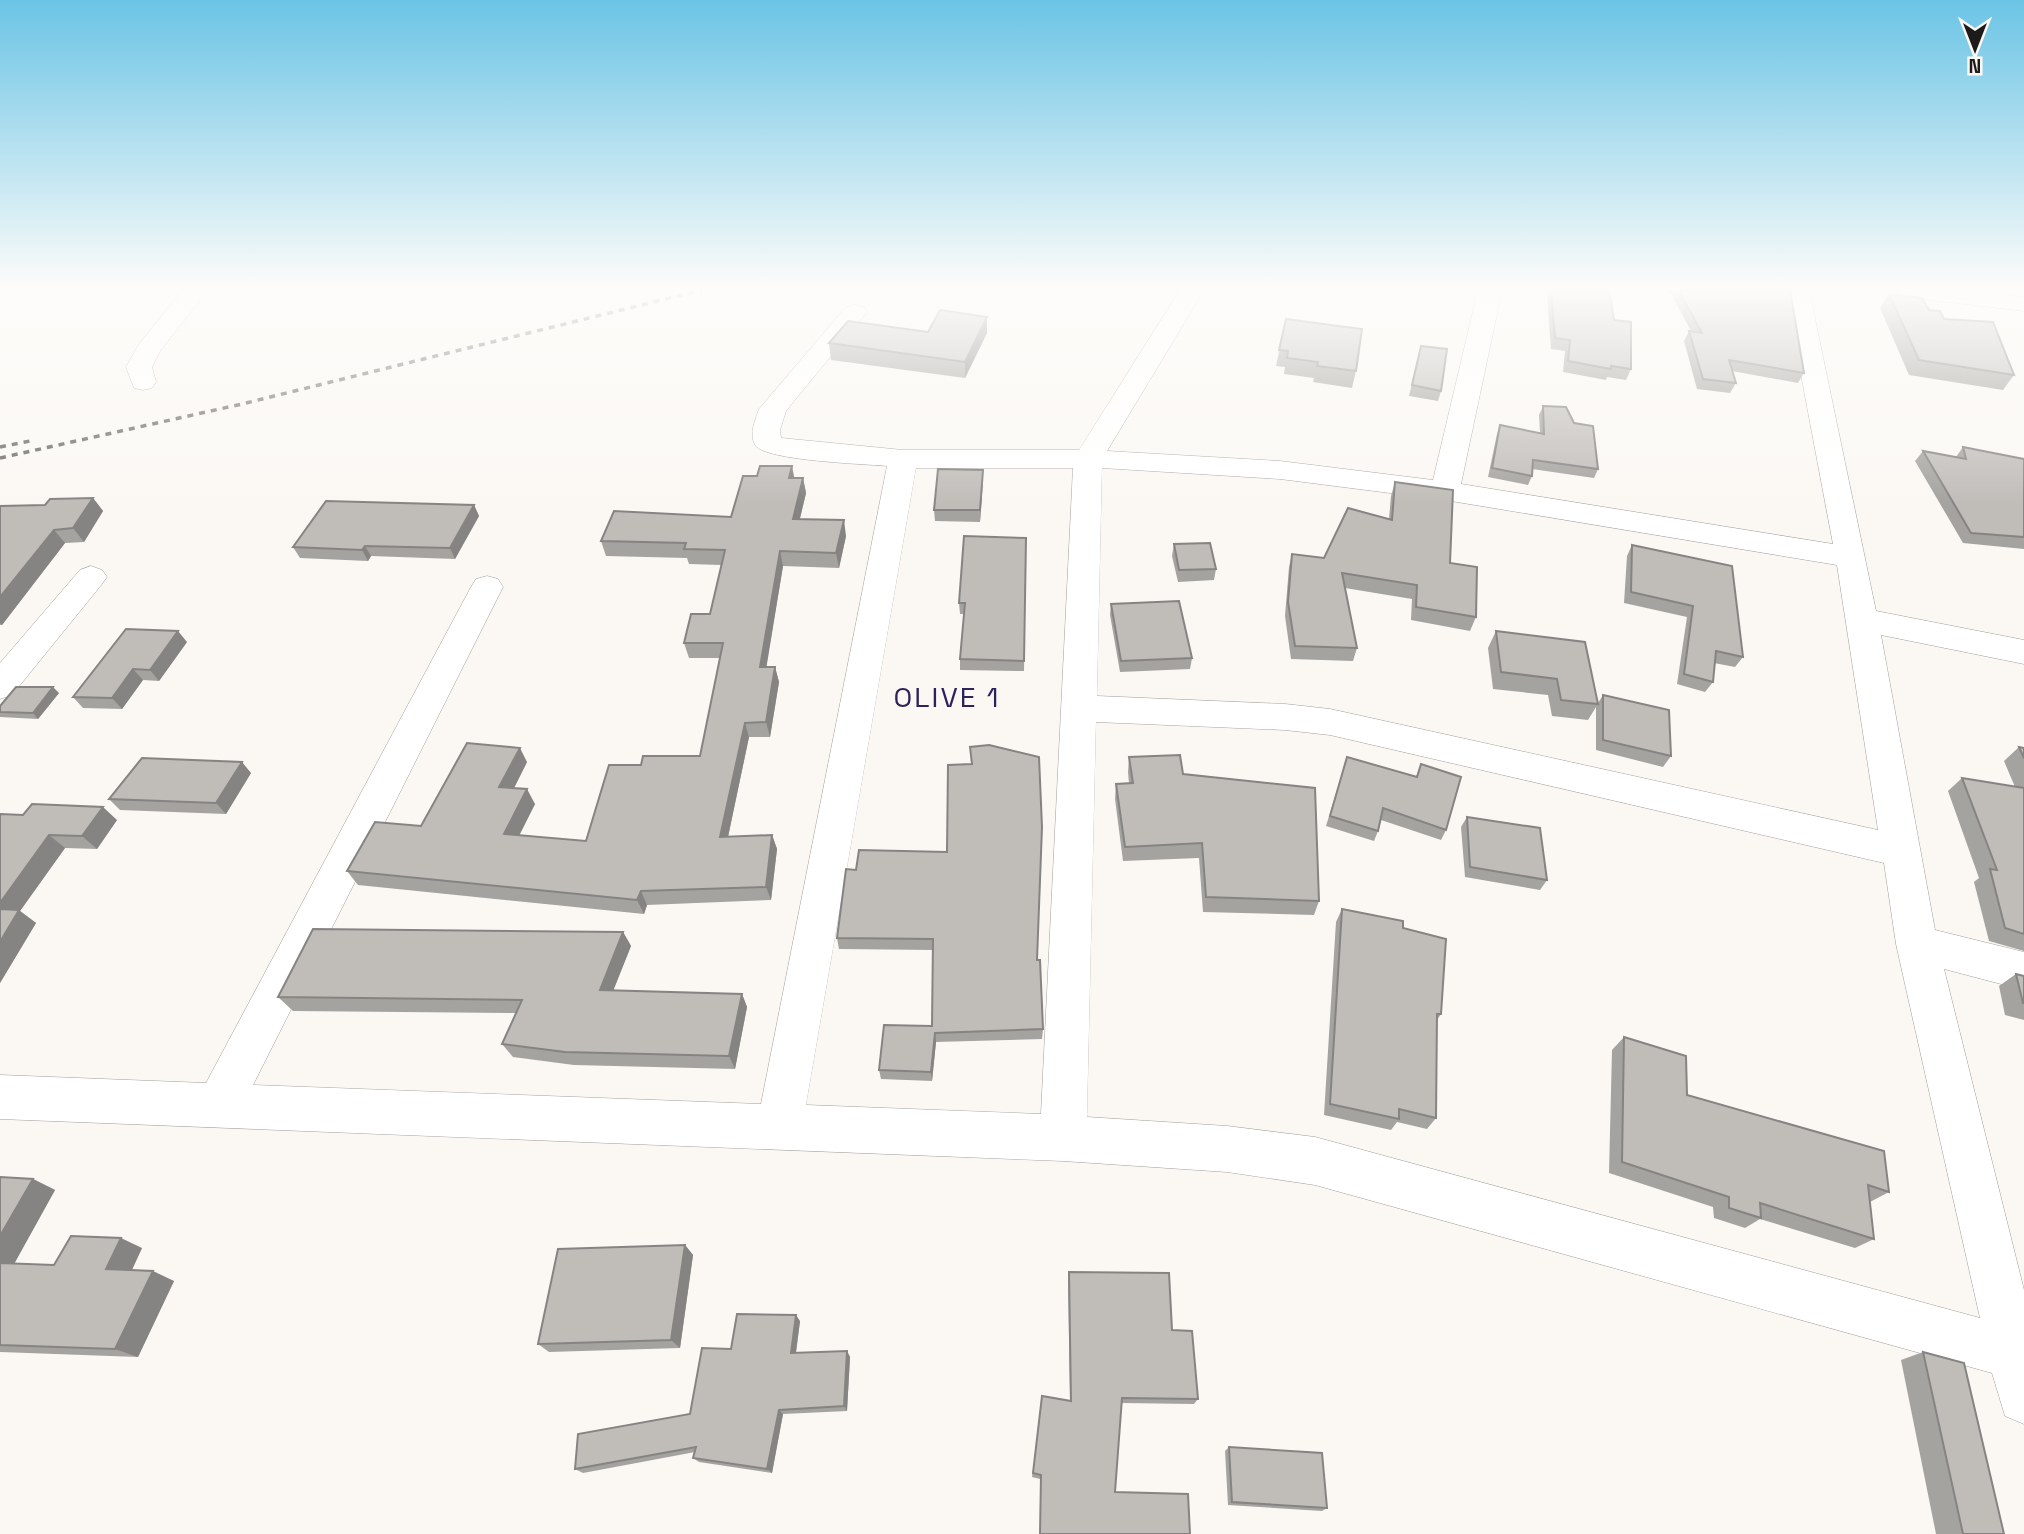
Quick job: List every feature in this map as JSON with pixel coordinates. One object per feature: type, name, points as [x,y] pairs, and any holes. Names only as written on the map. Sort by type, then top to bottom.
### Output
[{"type":"street","points":[[142,362],[139,367],[143,382]]},
{"type":"street","points":[[813,362],[773,409],[766,430],[768,443],[785,449],[903,459],[1088,459],[1280,470],[1445,491],[1851,557]]},
{"type":"street","points":[[1063,1138],[1088,459],[1148,362]]},
{"type":"street","points":[[1445,491],[1474,362]]},
{"type":"street","points":[[1811,362],[1851,557],[1917,944],[2021,1369]]},
{"type":"street","points":[[779,1129],[903,459]]},
{"type":"street","points":[[0,686],[92,577]]},
{"type":"street","points":[[218,1106],[487,587]]},
{"type":"street","points":[[1860,619],[2024,652]]},
{"type":"street","points":[[1080,708],[1284,717],[1330,723],[1900,851]]},
{"type":"street","points":[[1917,944],[2024,971]]},
{"type":"street","points":[[0,1097],[1063,1138],[1227,1149],[1315,1161],[2021,1369]]},
{"type":"building","points":[[1315,362],[1357,362],[1356,371],[1317,366],[1318,362]]},
{"type":"building","points":[[1417,362],[1445,362],[1441,391],[1412,385]]},
{"type":"building","points":[[1571,362],[1631,362],[1631,369],[1611,366],[1611,369]]},
{"type":"building","points":[[1698,362],[1729,362],[1736,383],[1703,379]]},
{"type":"building","points":[[1738,362],[1802,362],[1804,373]]},
{"type":"building","points":[[1929,362],[2009,362],[2014,375]]},
{"type":"building","points":[[1543,406],[1566,407],[1574,423],[1593,426],[1598,469],[1533,460],[1532,476],[1492,468],[1500,425],[1544,434]]},
{"type":"building","points":[[1963,447],[2024,459],[2024,537],[1971,533],[1923,451],[1966,459]]},
{"type":"building","points":[[760,466],[792,466],[789,478],[803,478],[793,519],[844,520],[836,553],[780,551],[760,667],[775,667],[766,722],[745,723],[720,837],[772,835],[766,887],[641,891],[637,900],[347,871],[375,822],[421,826],[467,743],[520,748],[499,787],[527,789],[504,834],[586,841],[609,765],[641,765],[643,756],[700,756],[723,643],[684,643],[691,614],[710,614],[725,550],[684,549],[686,543],[601,541],[614,511],[731,517],[743,476],[757,476]]},
{"type":"building","points":[[938,469],[983,470],[980,510],[934,510]]},
{"type":"building","points":[[1395,482],[1453,490],[1450,563],[1477,567],[1476,617],[1416,607],[1417,585],[1342,573],[1357,648],[1295,646],[1288,602],[1292,554],[1324,558],[1348,508],[1392,520]]},
{"type":"building","points":[[93,498],[73,528],[54,530],[0,597],[0,506],[45,505],[50,499]]},
{"type":"building","points":[[326,501],[474,505],[450,548],[365,546],[362,550],[293,547]]},
{"type":"building","points":[[964,536],[1026,538],[1024,661],[960,659],[965,603],[959,603]]},
{"type":"building","points":[[1210,543],[1216,569],[1179,570],[1174,544]]},
{"type":"building","points":[[1632,545],[1732,566],[1743,657],[1716,651],[1713,682],[1684,674],[1693,606],[1631,592]]},
{"type":"building","points":[[1179,601],[1192,658],[1121,661],[1111,604]]},
{"type":"building","points":[[126,629],[178,631],[150,670],[133,669],[112,698],[73,697]]},
{"type":"building","points":[[1496,631],[1585,642],[1598,704],[1561,700],[1557,679],[1501,672]]},
{"type":"building","points":[[16,687],[53,687],[33,713],[0,712],[0,706]]},
{"type":"building","points":[[1603,695],[1669,710],[1671,756],[1603,740]]},
{"type":"building","points":[[989,745],[1039,757],[1042,827],[1037,960],[1040,960],[1043,1029],[935,1033],[931,1072],[879,1070],[884,1025],[932,1026],[933,939],[837,938],[846,869],[856,870],[859,850],[947,852],[948,765],[972,764],[970,747]]},
{"type":"building","points":[[1180,755],[1183,774],[1315,788],[1319,901],[1206,897],[1202,843],[1125,847],[1116,784],[1133,783],[1129,757]]},
{"type":"building","points":[[1347,757],[1417,777],[1421,764],[1461,777],[1446,830],[1383,808],[1378,831],[1330,816]]},
{"type":"building","points":[[142,758],[242,762],[216,803],[109,799]]},
{"type":"building","points":[[1962,778],[2024,788],[2024,934],[2005,928],[1990,869],[1997,870]]},
{"type":"building","points":[[32,804],[103,807],[82,836],[49,835],[0,903],[0,814],[23,815]]},
{"type":"building","points":[[1467,817],[1540,828],[1547,880],[1470,867]]},
{"type":"building","points":[[0,909],[19,910],[0,942]]},
{"type":"building","points":[[1342,909],[1403,921],[1403,928],[1446,939],[1441,1014],[1437,1014],[1436,1118],[1399,1109],[1399,1119],[1330,1104]]},
{"type":"building","points":[[313,929],[623,932],[600,990],[742,994],[729,1056],[565,1052],[502,1044],[522,1000],[278,997]]},
{"type":"building","points":[[2016,974],[2024,976],[2024,1003],[2023,1003]]},
{"type":"building","points":[[1624,1037],[1686,1056],[1687,1095],[1884,1151],[1889,1192],[1868,1185],[1874,1239],[1760,1203],[1761,1218],[1729,1208],[1729,1197],[1622,1162]]},
{"type":"building","points":[[0,1177],[33,1179],[0,1236]]},
{"type":"building","points":[[71,1236],[121,1238],[106,1269],[153,1271],[115,1349],[0,1345],[0,1263],[54,1265]]},
{"type":"building","points":[[685,1245],[671,1340],[538,1344],[558,1249]]},
{"type":"building","points":[[1069,1272],[1169,1273],[1172,1330],[1192,1331],[1198,1399],[1122,1398],[1115,1492],[1188,1494],[1190,1534],[1040,1534],[1041,1475],[1033,1473],[1042,1396],[1071,1401]]},
{"type":"building","points":[[737,1314],[796,1315],[791,1353],[847,1351],[844,1406],[779,1410],[767,1469],[693,1458],[696,1447],[575,1469],[578,1434],[690,1414],[702,1348],[731,1349]]},
{"type":"building","points":[[1923,1352],[1964,1363],[2004,1534],[1963,1534]]},
{"type":"building","points":[[1229,1447],[1322,1453],[1327,1508],[1232,1502]]},
{"type":"railway","points":[[0,458],[242,404],[413,362]]},
{"type":"railway","points":[[0,447],[30,441]]},
{"type":"district","name":"OLIVE 1","points":[[947,697]]}]
